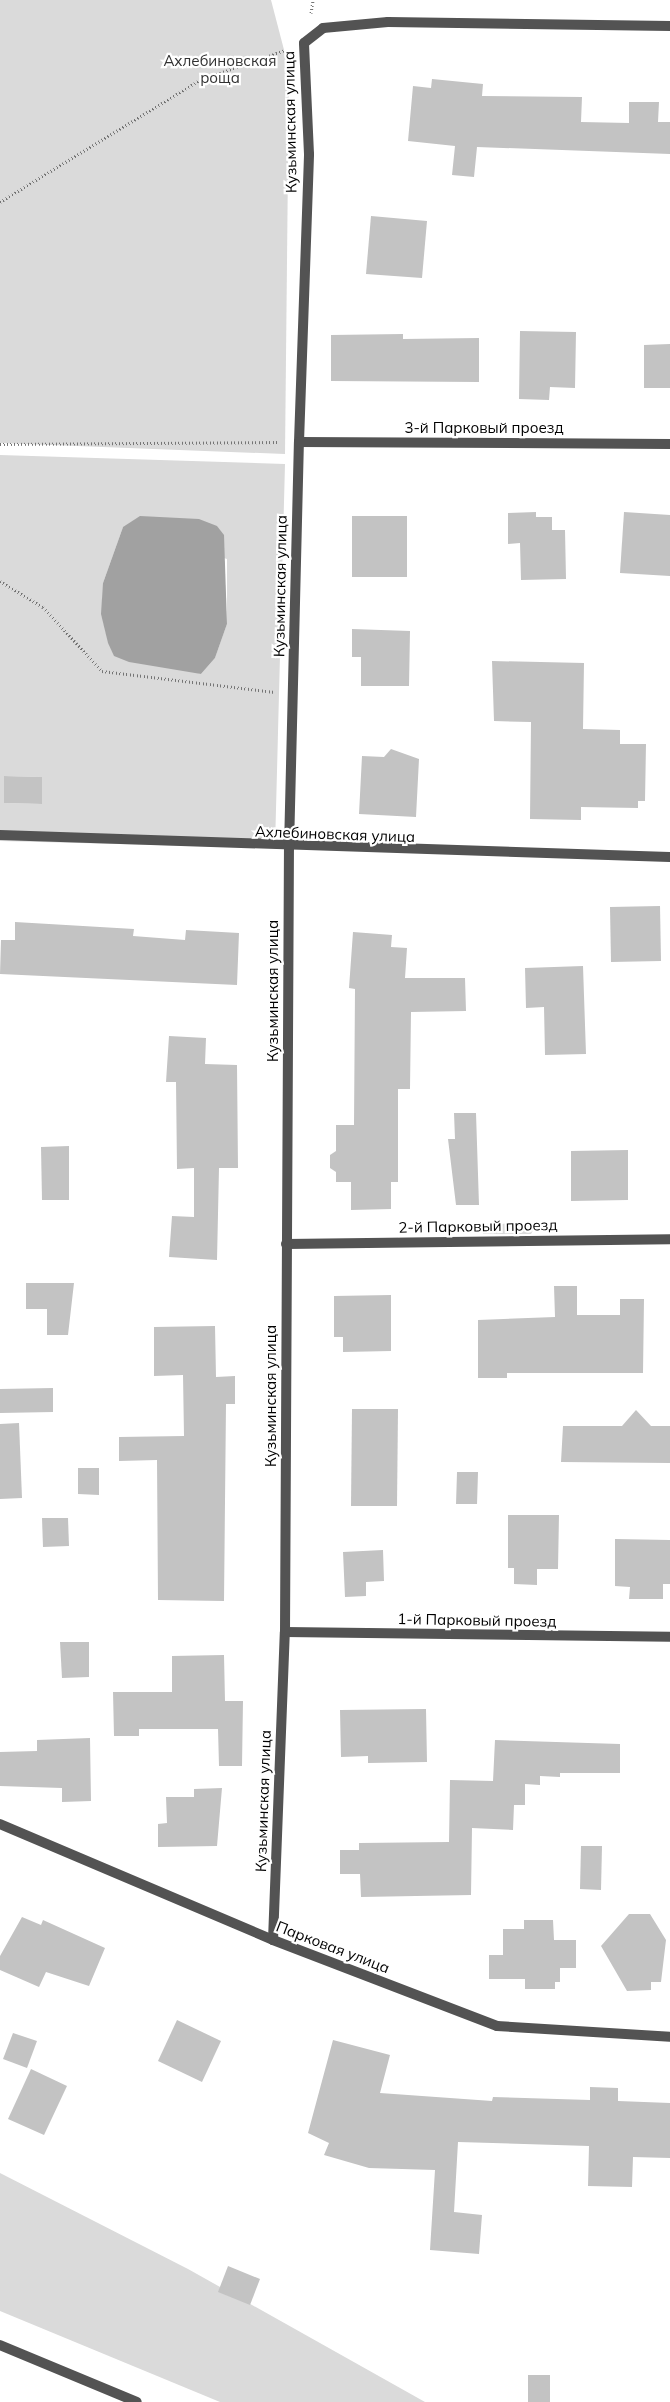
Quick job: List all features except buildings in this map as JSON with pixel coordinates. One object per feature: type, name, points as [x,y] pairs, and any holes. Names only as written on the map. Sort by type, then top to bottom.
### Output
[{"type":"street","points":[[304,44],[323,28],[388,22],[670,26]]},
{"type":"street","name":"Кузьминская улица","points":[[273,1940],[284,1632],[289,848],[292,694],[309,154],[304,44]]},
{"type":"street","name":"3-й Парковый проезд","points":[[299,442],[670,444]]},
{"type":"street","name":"Ахлебиновская улица","points":[[0,836],[289,848],[670,857]]},
{"type":"street","name":"2-й Парковый проезд","points":[[286,1244],[670,1239]]},
{"type":"street","name":"1-й Парковый проезд","points":[[284,1632],[670,1637]]},
{"type":"street","name":"Парковая улица","points":[[0,1824],[273,1940],[497,2026],[670,2037]]},
{"type":"street","points":[[0,2345],[137,2402]]},
{"type":"path","points":[[0,202],[200,80],[304,44]]},
{"type":"path","points":[[0,444],[299,442]]},
{"type":"path","points":[[0,581],[43,607],[102,671],[292,694]]},
{"type":"green space","name":"Ахлебиновская роща","points":[[0,0],[271,0],[289,69],[285,454],[0,443]]},
{"type":"green space","points":[[0,455],[285,464],[275,848],[0,841]],"holes":[[[123,527],[227,559],[227,624],[215,658],[201,674],[108,643],[103,583]],[[4,776],[42,777],[42,804],[4,803]]]},
{"type":"green space","points":[[537,1223],[531,1234],[483,1234],[483,1224]]},
{"type":"green space","points":[[0,2173],[188,2269],[425,2402],[220,2402],[0,2311]]},
{"type":"shaded area","points":[[140,516],[199,519],[217,526],[224,535],[227,624],[215,658],[201,674],[129,662],[114,656],[108,643],[101,614],[103,583],[123,527]]}]
